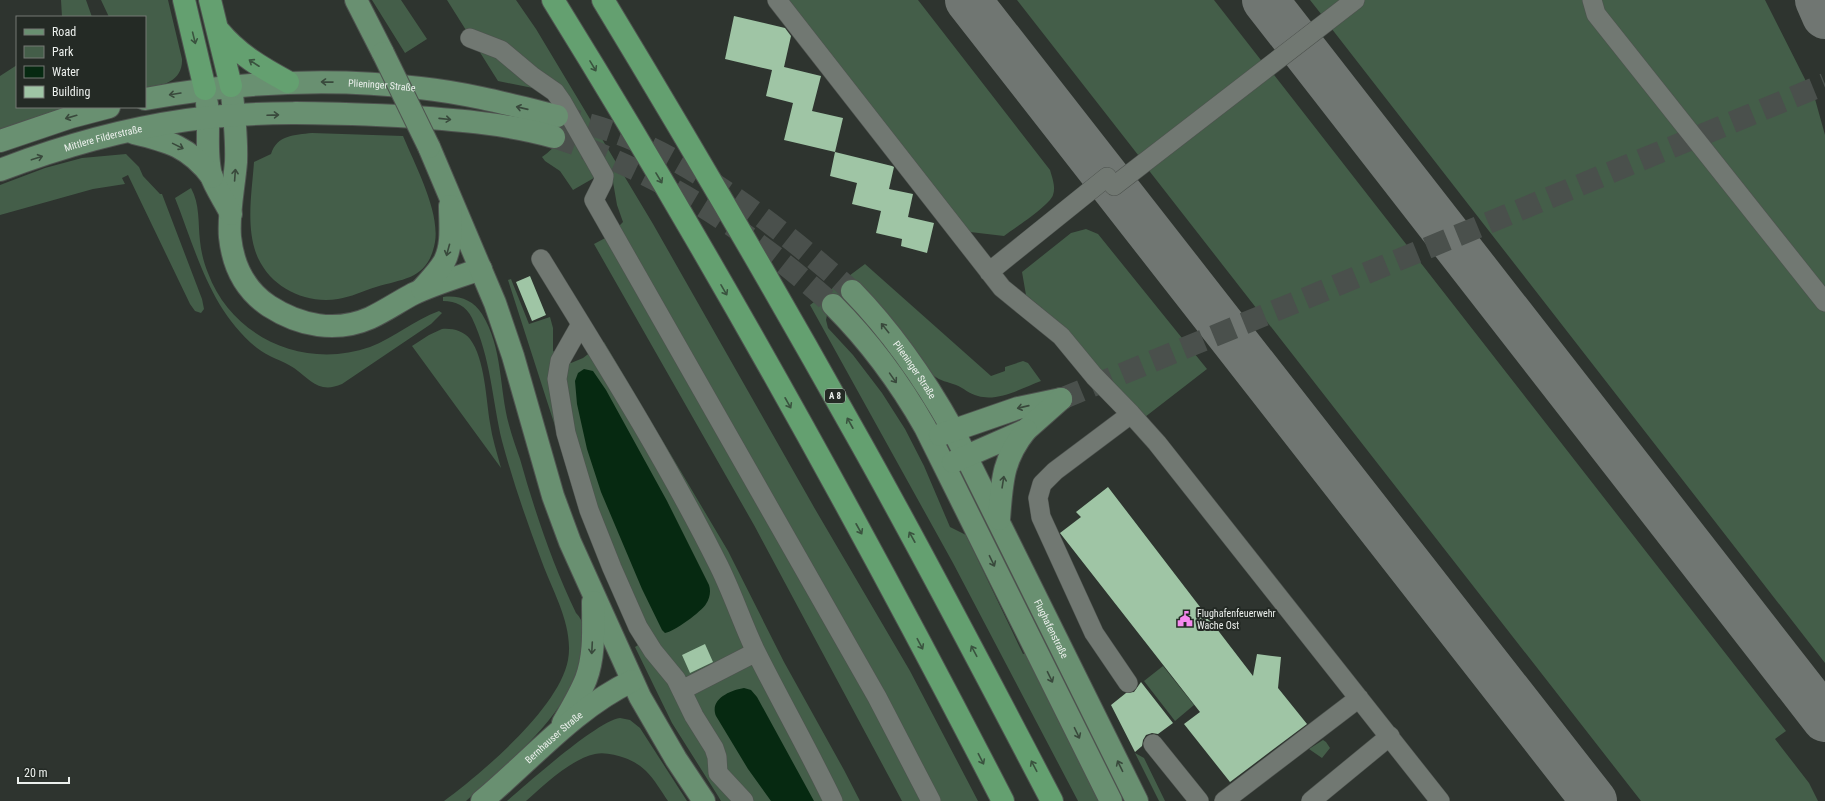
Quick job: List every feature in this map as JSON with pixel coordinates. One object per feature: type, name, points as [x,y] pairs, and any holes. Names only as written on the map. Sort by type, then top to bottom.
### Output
[{"type":"highway","points":[[184,0],[205,89]]},
{"type":"highway","points":[[210,0],[231,86]]},
{"type":"highway","points":[[540,0],[573,32]]},
{"type":"highway","points":[[553,0],[688,226],[840,495],[1003,801]]},
{"type":"highway","name":"A 8","points":[[603,0],[719,193],[855,432],[947,600],[1052,801]]},
{"type":"highway","points":[[218,30],[237,51],[259,66],[288,82]]},
{"type":"main road","points":[[356,0],[429,147],[495,303],[514,356],[533,430],[559,514],[593,595],[632,681],[657,728],[700,795]]},
{"type":"main road","name":"Plieninger Straße","points":[[205,89],[288,82],[356,82],[422,88],[487,99],[556,126],[517,128],[423,117],[330,113],[208,118]]},
{"type":"main road","points":[[231,86],[236,146],[230,230],[232,249],[235,264],[241,276],[258,297],[272,308],[290,317],[320,326],[346,326],[370,318],[420,291],[481,269]]},
{"type":"main road","points":[[146,99],[205,89],[208,118],[208,156],[212,177]]},
{"type":"main road","points":[[0,141],[71,117],[105,108]]},
{"type":"main road","name":"Mittlere Filderstraße","points":[[0,170],[56,151],[127,132],[186,120],[208,118]]},
{"type":"main road","points":[[127,132],[162,140],[180,147],[201,163],[212,177],[231,214]]},
{"type":"main road","points":[[420,291],[442,266],[447,253],[450,238],[450,197]]},
{"type":"main road","name":"Plieninger Straße","points":[[852,291],[882,324],[931,392],[967,456]]},
{"type":"main road","points":[[833,305],[877,356],[901,389],[932,439],[1111,801]]},
{"type":"main road","points":[[932,439],[953,430],[1018,408],[1061,399],[1026,430],[1012,448],[1002,484],[999,521]]},
{"type":"main road","points":[[945,466],[1026,430]]},
{"type":"main road","name":"Flughafenstraße","points":[[967,456],[1137,801]]},
{"type":"main road","points":[[557,734],[582,688],[590,666],[593,595]]},
{"type":"main road","name":"Bernhauser Straße","points":[[482,801],[557,734],[597,701],[612,691],[632,681]]},
{"type":"lane","points":[[777,0],[1002,288],[1062,336],[1094,376],[1157,443],[1440,801]]},
{"type":"lane","points":[[989,272],[1355,0]]},
{"type":"lane","points":[[1592,0],[1596,14],[1825,302]]},
{"type":"lane","points":[[470,38],[501,50],[532,76],[553,89],[562,102],[604,176],[594,200],[877,697],[931,801]]},
{"type":"lane","points":[[541,260],[610,372],[714,554],[756,652],[833,801]]},
{"type":"lane","points":[[581,324],[562,356],[558,370],[558,388],[566,434],[595,525],[633,617],[648,644],[676,679],[694,716],[714,748],[717,757],[718,773],[744,801]]},
{"type":"lane","points":[[1128,683],[1094,633],[1041,516],[1038,498],[1042,484],[1055,471],[1131,414]]},
{"type":"lane","points":[[682,690],[756,652]]},
{"type":"lane","points":[[1224,801],[1360,698]]},
{"type":"lane","points":[[1311,801],[1390,736]]},
{"type":"lane","points":[[1153,744],[1199,801]]},
{"type":"lane","points":[[700,795],[718,773]]},
{"type":"green space","points":[[61,0],[86,0],[92,16],[62,16]]},
{"type":"green space","points":[[101,0],[168,0],[182,59],[179,73],[171,81],[165,84],[146,89],[146,16],[109,16]]},
{"type":"green space","points":[[372,0],[401,0],[427,39],[405,53]]},
{"type":"green space","points":[[447,0],[516,0],[536,29],[653,224],[815,509],[910,671],[978,801],[902,801],[754,525],[594,244],[609,236],[623,222],[617,205],[613,182],[606,171],[573,190],[560,171],[545,161],[542,157],[553,148],[560,136],[564,116],[563,109],[538,89],[498,81]]},
{"type":"green space","points":[[788,0],[918,0],[1050,170],[1054,189],[1053,195],[1046,204],[1032,216],[1004,236],[970,232]]},
{"type":"green space","points":[[1017,0],[1214,0],[1264,64],[1142,160]]},
{"type":"green space","points":[[1310,0],[1350,0],[1325,19]]},
{"type":"green space","points":[[1359,0],[1587,0],[1825,309],[1825,663],[1328,24]]},
{"type":"green space","points":[[1598,0],[1765,0],[1815,99],[1825,135],[1825,294],[1601,10]]},
{"type":"green space","points":[[16,66],[16,108],[67,108],[0,130],[0,76]]},
{"type":"green space","points":[[1271,71],[1786,731],[1775,739],[1809,783],[1818,801],[1641,801],[1147,168]]},
{"type":"green space","points":[[312,133],[403,136],[420,174],[430,202],[436,230],[432,254],[421,270],[406,279],[338,299],[326,300],[314,299],[291,292],[272,278],[264,269],[254,247],[250,223],[254,162],[271,154],[277,143],[287,137]]},
{"type":"green space","points":[[126,154],[139,167],[143,176],[160,194],[162,194],[202,299],[204,309],[201,313],[195,311],[190,304],[128,175],[122,178],[125,184],[93,189],[0,215],[0,185],[45,168],[82,158]]},
{"type":"green space","points":[[191,188],[196,200],[203,257],[208,273],[219,296],[234,315],[253,331],[274,343],[297,351],[321,354],[345,353],[370,347],[430,315],[439,311],[442,313],[431,324],[342,384],[334,387],[327,387],[316,384],[294,368],[257,348],[241,333],[227,316],[206,279],[175,198]]},
{"type":"green space","points":[[1086,229],[1098,234],[1207,369],[1145,417],[1102,375],[1071,335],[1026,295],[1022,272],[1071,233]]},
{"type":"green space","points":[[865,264],[991,376],[1005,371],[1005,367],[1023,361],[1028,363],[1041,381],[1002,396],[986,397],[975,395],[959,386],[941,380],[933,375],[889,315],[865,288],[852,289],[835,301],[828,310],[826,320],[828,328],[853,355],[882,393],[905,429],[924,466],[950,527],[966,535],[1023,654],[1027,653],[1100,801],[1078,801],[953,563],[810,305]]},
{"type":"green space","points":[[511,279],[529,324],[550,317],[553,328],[553,351],[571,363],[583,358],[604,342],[728,551],[784,662],[860,801],[721,801],[672,723],[635,647],[651,637],[555,426],[508,280]]},
{"type":"green space","points":[[443,297],[455,297],[470,302],[482,314],[489,327],[494,340],[500,368],[506,411],[513,438],[545,537],[567,594],[582,622],[584,633],[581,663],[572,686],[558,708],[522,750],[466,801],[444,801],[498,757],[535,718],[562,679],[568,660],[569,648],[565,622],[531,532],[506,456],[487,363],[478,333],[467,310],[456,303],[443,301]]},
{"type":"green space","points":[[442,329],[450,329],[461,332],[470,339],[475,347],[482,368],[491,429],[501,468],[412,346]]},
{"type":"green space","points":[[1163,666],[1194,705],[1175,721],[1144,681]]},
{"type":"green space","points":[[620,718],[630,720],[640,728],[687,801],[668,801],[652,778],[639,765],[625,758],[603,753],[586,757],[567,767],[549,780],[526,801],[507,801],[580,741],[609,722]]},
{"type":"green space","points":[[1323,740],[1330,748],[1322,758],[1309,749]]},
{"type":"green space","points":[[1135,753],[1144,758],[1165,801],[1159,801]]},
{"type":"water","points":[[584,369],[593,371],[606,390],[667,501],[709,585],[709,597],[703,607],[687,621],[669,632],[665,633],[662,630],[642,589],[601,492],[587,449],[577,404],[575,381],[578,373]]},
{"type":"water","points":[[744,688],[751,690],[757,697],[814,801],[771,801],[748,769],[716,716],[715,710],[718,700],[722,696]]},
{"type":"building","points":[[734,16],[785,28],[791,36],[784,67],[821,76],[812,111],[843,118],[835,152],[784,140],[793,103],[766,96],[772,70],[725,59]]},
{"type":"building","points":[[835,152],[894,167],[889,189],[913,194],[908,217],[934,223],[927,253],[901,246],[902,239],[876,233],[881,211],[852,204],[857,183],[830,176]]},
{"type":"building","points":[[530,276],[546,315],[532,321],[516,282]]},
{"type":"building","points":[[1108,487],[1253,676],[1257,654],[1281,657],[1278,688],[1307,724],[1230,782],[1184,724],[1200,712],[1060,533],[1081,517],[1076,512]]},
{"type":"building","points":[[705,644],[713,662],[690,673],[682,655]]},
{"type":"building","points":[[1141,682],[1173,723],[1158,734],[1152,733],[1146,735],[1142,746],[1135,752],[1111,705],[1126,693],[1134,692]]},
{"type":"taxiway","points":[[968,0],[1594,801]]},
{"type":"taxiway","points":[[1265,0],[1825,719]]},
{"type":"taxiway","points":[[1818,0],[1825,16]]},
{"type":"tunnel","points":[[1061,399],[1825,84]]},
{"type":"tunnel","points":[[557,116],[627,137],[686,167],[716,185],[774,226],[852,291]]},
{"type":"tunnel","points":[[554,137],[593,151],[631,168],[702,206],[769,252],[833,305]]},
{"type":"place","name":"Flughafenfeuerwehr Wache Ost","points":[[1185,619]]}]
